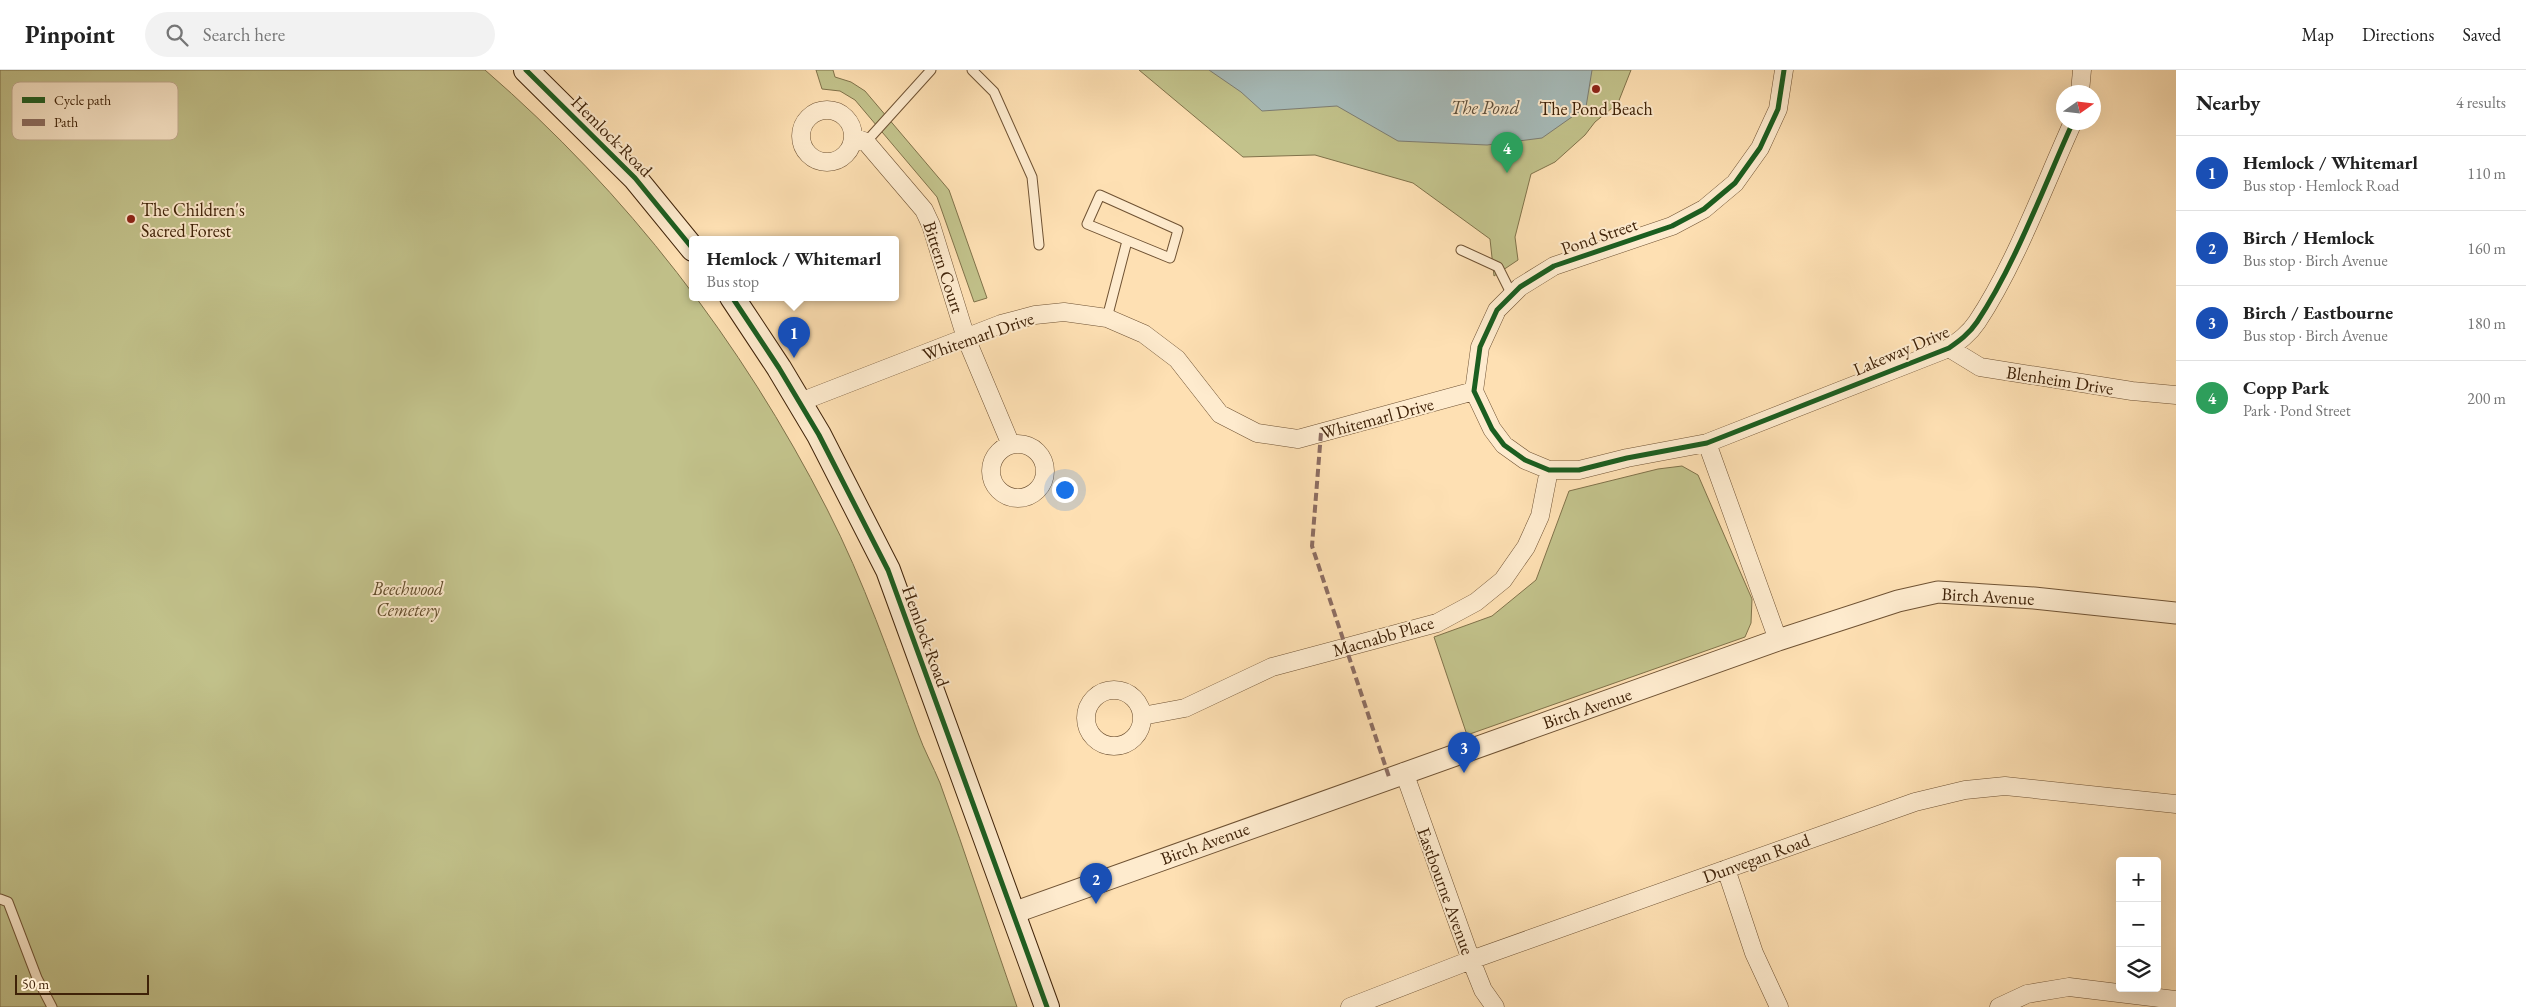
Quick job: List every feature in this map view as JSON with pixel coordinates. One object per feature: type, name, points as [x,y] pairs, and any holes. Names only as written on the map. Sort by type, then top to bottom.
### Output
[{"type":"main road","name":"Hemlock Road","points":[[526,70],[635,178],[689,244]]},
{"type":"main road","name":"Hemlock Road","points":[[735,301],[800,402],[845,484],[888,570],[1047,1007]]},
{"type":"street","name":"Pond Street","points":[[1474,391],[1480,347],[1497,310],[1511,294],[1554,266],[1672,226],[1704,209],[1735,183],[1760,148],[1778,109],[1784,70]]},
{"type":"street","points":[[2081,85],[2082,70]]},
{"type":"street","name":"Lakeway Drive","points":[[1707,443],[1949,348],[1965,336],[1976,323],[2003,275],[2070,130]]},
{"type":"street","name":"Bittern Court","points":[[859,140],[924,210],[931,225],[966,338],[1010,445]]},
{"type":"street","name":"Whitemarl Drive","points":[[800,402],[1001,324],[1035,315],[1064,312],[1107,318],[1144,334],[1177,359],[1220,414],[1257,433],[1298,440],[1474,391]]},
{"type":"street","name":"Blenheim Drive","points":[[1949,348],[1980,367],[2132,391],[2176,395]]},
{"type":"street","points":[[1474,391],[1492,429],[1504,445],[1525,460],[1549,470],[1579,470],[1627,458],[1707,443],[1778,640]]},
{"type":"street","name":"Macnabb Place","points":[[1142,716],[1184,708],[1272,668],[1437,623],[1476,602],[1503,580],[1526,547],[1540,516],[1549,470]]},
{"type":"street","name":"Birch Avenue","points":[[1013,913],[1778,640],[1898,601],[1938,592],[2034,598],[2176,613]]},
{"type":"street","name":"Eastbourne Avenue","points":[[1404,772],[1471,960],[1483,990],[1495,1007]]},
{"type":"street","name":"Dunvegan Road","points":[[1350,1007],[1471,960],[1915,802],[1964,790],[2005,786],[2176,804]]},
{"type":"street","points":[[1726,869],[1754,952],[1779,1007]]},
{"type":"street","points":[[2000,1007],[2027,994],[2069,987],[2176,1000]]},
{"type":"lane","points":[[859,140],[931,70]]},
{"type":"lane","points":[[972,70],[994,92],[1032,177],[1039,245]]},
{"type":"lane","points":[[1100,195],[1178,230],[1170,258],[1127,241],[1087,224],[1100,195]]},
{"type":"lane","points":[[1107,318],[1127,241]]},
{"type":"lane","points":[[1461,250],[1498,267],[1511,294]]},
{"type":"lane","points":[[0,900],[8,902],[37,978],[52,1007]]},
{"type":"green space","name":"Beechwood Cemetery","points":[[0,70],[485,70],[537,117],[633,219],[689,289],[689,301],[698,301],[718,329],[757,387],[793,447],[827,509],[865,591],[920,739],[940,783],[1017,1007],[0,1007]]},
{"type":"green space","points":[[816,70],[833,70],[835,77],[851,82],[865,91],[949,190],[987,298],[974,302],[937,197],[855,100],[840,91],[822,89]]},
{"type":"green space","points":[[1139,70],[1631,70],[1618,103],[1595,122],[1585,135],[1555,162],[1531,174],[1515,237],[1518,260],[1494,276],[1490,239],[1413,183],[1315,155],[1243,157]]},
{"type":"green space","points":[[1682,466],[1698,475],[1752,599],[1751,623],[1745,637],[1467,735],[1434,637],[1492,616],[1536,580],[1569,491],[1658,469]]},
{"type":"water","name":"The Pond","points":[[1209,70],[1592,70],[1586,107],[1542,138],[1487,145],[1398,141],[1337,106],[1262,111],[1241,92]]},
{"type":"marked path","points":[[1321,433],[1312,546],[1389,777]]},
{"type":"cycle path","points":[[526,70],[635,178],[689,244]]},
{"type":"cycle path","points":[[1784,70],[1778,109],[1760,148],[1735,183],[1704,209],[1672,226],[1554,266],[1520,287],[1497,310],[1480,347],[1474,391],[1492,429],[1504,445],[1525,460],[1549,470],[1579,470],[1627,458],[1707,443],[1949,348],[1971,330],[1991,300],[2016,251],[2070,130]]},
{"type":"cycle path","points":[[735,301],[779,368],[819,435],[888,570],[1047,1007]]},
{"type":"place","name":"The Pond Beach","points":[[1596,89]]},
{"type":"place","name":"Copp Park","points":[[1507,173]]},
{"type":"place","name":"The Children's Sacred Forest","points":[[131,219]]},
{"type":"place","name":"Hemlock / Whitemarl","points":[[794,358]]},
{"type":"place","name":"Birch / Eastbourne","points":[[1464,773]]},
{"type":"place","name":"Birch / Hemlock","points":[[1096,904]]}]
